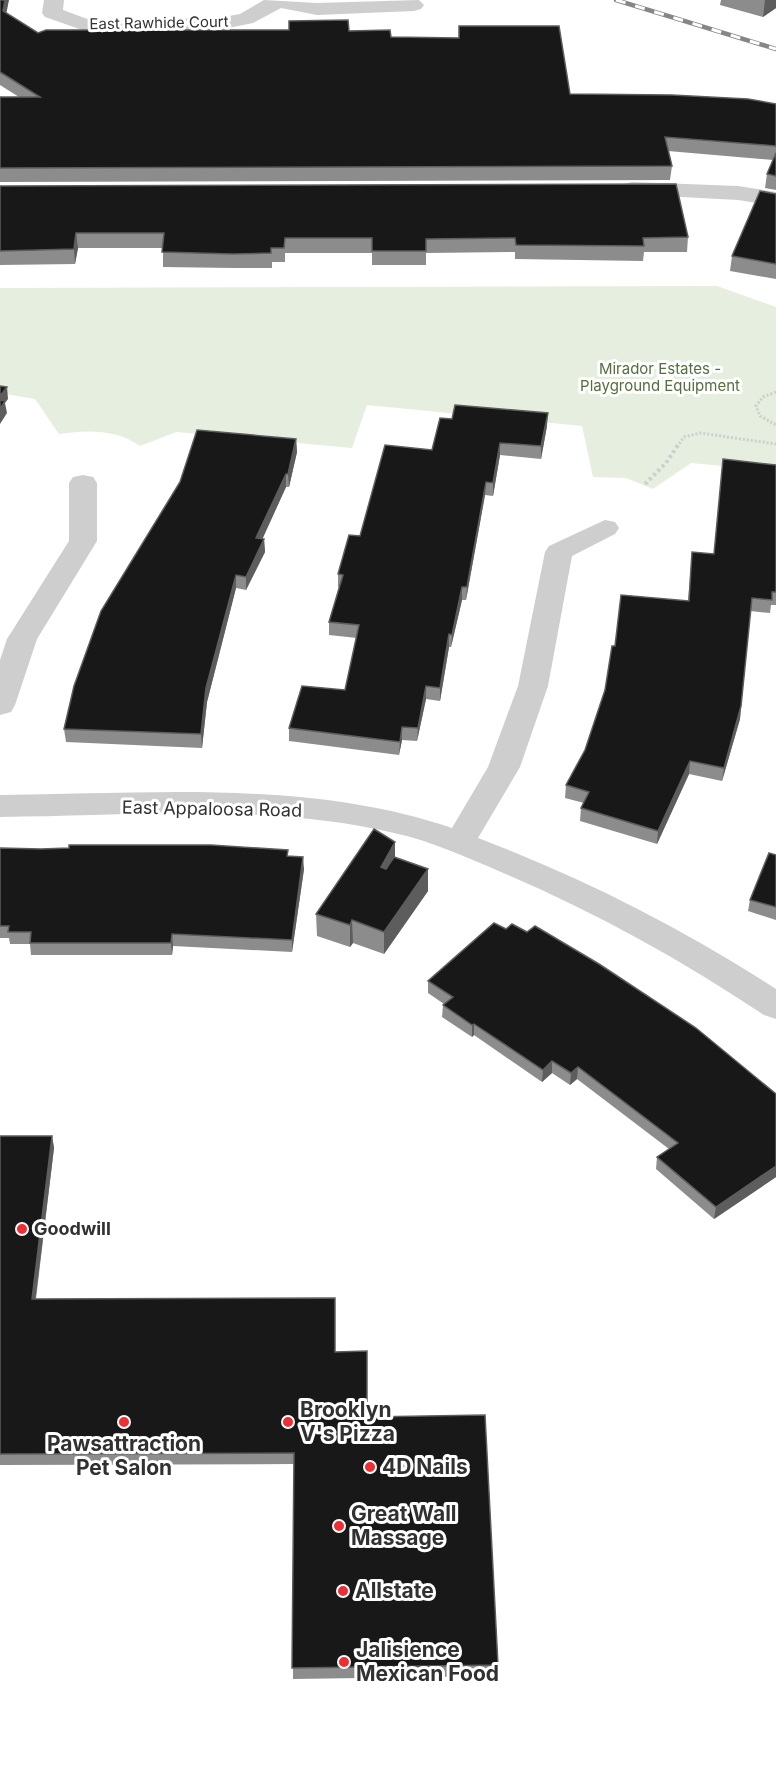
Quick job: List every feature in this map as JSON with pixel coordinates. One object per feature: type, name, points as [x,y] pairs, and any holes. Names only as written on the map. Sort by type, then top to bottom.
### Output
[{"type":"street","name":"East Rawhide Court","points":[[54,0],[52,13],[88,26],[218,24],[246,19],[275,1],[317,9],[414,6]]},
{"type":"street","points":[[611,189],[738,193],[776,199]]},
{"type":"street","points":[[0,705],[22,639],[83,541],[83,483]]},
{"type":"street","points":[[459,843],[504,767],[533,686],[559,552],[605,528]]},
{"type":"street","name":"East Appaloosa Road","points":[[0,806],[267,806],[381,819],[459,843],[556,882],[648,928],[776,1006]]},
{"type":"path","points":[[776,392],[763,397],[756,406],[760,416],[776,425]]},
{"type":"path","points":[[645,484],[666,463],[680,441],[691,434],[776,444]]},
{"type":"green space","name":"Mirador Estates - Playground Equipment","points":[[717,286],[776,307],[776,471],[691,463],[653,489],[626,478],[593,477],[582,426],[367,405],[352,448],[176,432],[140,446],[121,436],[101,432],[59,434],[35,399],[0,393],[0,288]]},
{"type":"building","points":[[0,0],[5,0],[3,11],[38,33],[46,30],[289,30],[289,21],[348,20],[349,31],[390,30],[391,37],[459,38],[459,26],[559,26],[570,94],[672,95],[748,99],[776,104],[776,146],[665,137],[672,166],[0,168],[0,97],[40,97],[0,72]]},
{"type":"building","points":[[776,153],[776,176],[767,174]]},
{"type":"building","points":[[676,184],[688,237],[643,238],[644,246],[516,245],[515,238],[426,239],[426,251],[372,251],[372,238],[285,238],[284,248],[271,248],[271,253],[233,254],[162,252],[164,233],[76,233],[74,249],[0,251],[0,186]]},
{"type":"building","points":[[760,191],[776,194],[776,264],[732,256]]},
{"type":"building","points":[[0,386],[7,387],[0,396]]},
{"type":"building","points":[[455,405],[548,413],[541,446],[500,443],[493,483],[486,482],[467,587],[462,587],[452,635],[449,634],[440,688],[426,686],[418,728],[402,727],[400,742],[289,728],[302,686],[345,690],[359,625],[329,622],[343,575],[338,574],[349,535],[360,536],[385,445],[432,450],[440,418],[452,419]]},
{"type":"building","points":[[197,430],[296,439],[288,474],[256,538],[264,539],[246,577],[236,575],[206,688],[201,734],[64,729],[74,686],[101,611],[180,482]]},
{"type":"building","points":[[723,459],[776,465],[776,592],[772,592],[772,600],[752,598],[741,706],[724,768],[690,761],[658,831],[581,808],[589,792],[566,785],[585,750],[605,690],[612,646],[615,646],[621,595],[689,601],[692,552],[714,554]]},
{"type":"building","points":[[374,829],[395,842],[381,867],[386,869],[394,857],[428,869],[384,932],[352,920],[350,925],[316,914]]},
{"type":"building","points":[[69,845],[211,845],[288,850],[287,856],[303,857],[292,940],[172,934],[171,943],[30,943],[31,932],[8,932],[9,926],[0,926],[0,848],[69,848]]},
{"type":"building","points":[[769,853],[776,855],[776,907],[750,900]]},
{"type":"building","points":[[494,923],[506,929],[512,924],[527,932],[535,926],[599,964],[696,1028],[776,1094],[776,1166],[716,1207],[657,1157],[678,1143],[578,1067],[571,1073],[552,1061],[543,1070],[443,1005],[453,997],[428,981]]},
{"type":"building","points":[[0,1136],[52,1136],[32,1299],[335,1298],[335,1352],[367,1351],[367,1417],[485,1415],[498,1665],[292,1668],[294,1453],[0,1454]]},
{"type":"railway","points":[[616,0],[776,49]]},
{"type":"place","name":"Goodwill","points":[[22,1229]]},
{"type":"place","name":"Pawsattraction Pet Salon","points":[[124,1422]]},
{"type":"place","name":"Brooklyn V's Pizza","points":[[288,1422]]},
{"type":"place","name":"4D Nails","points":[[370,1467]]},
{"type":"place","name":"Great Wall Massage","points":[[339,1526]]},
{"type":"place","name":"Allstate","points":[[343,1591]]},
{"type":"place","name":"Jalisience Mexican Food","points":[[344,1662]]}]
